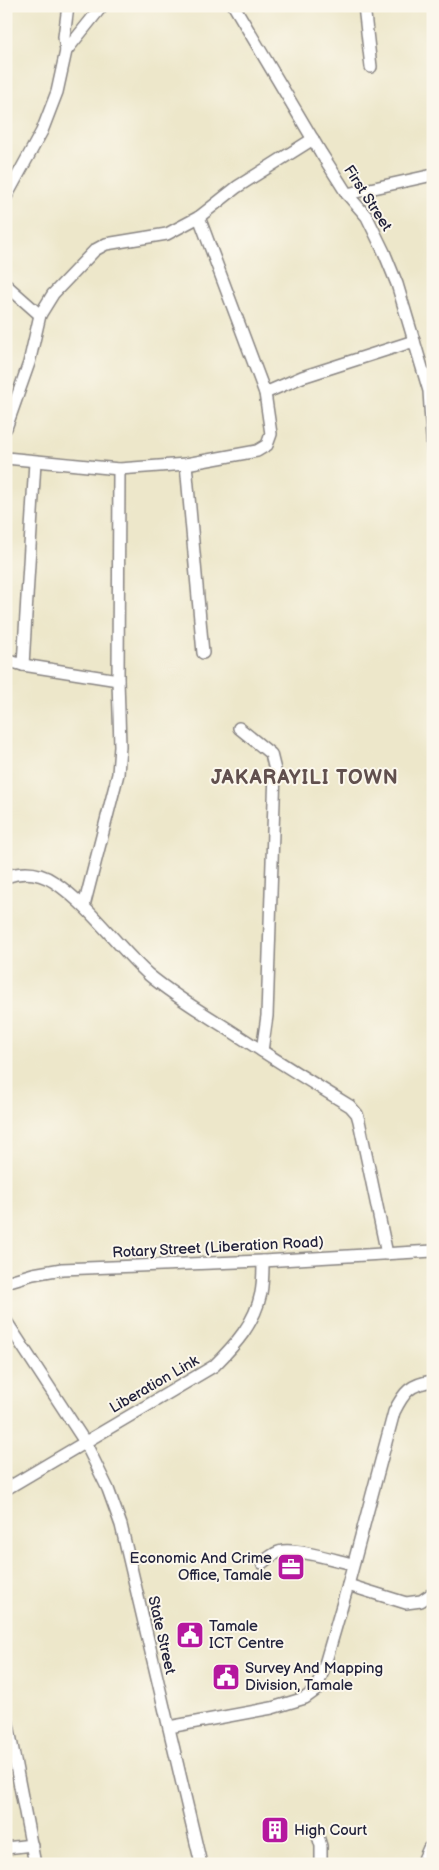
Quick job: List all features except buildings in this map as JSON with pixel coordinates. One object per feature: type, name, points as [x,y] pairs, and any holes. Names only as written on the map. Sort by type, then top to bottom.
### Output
[{"type":"street","points":[[6,196],[42,132],[57,92],[66,51],[64,37],[68,6]]},
{"type":"street","points":[[66,51],[102,6]]},
{"type":"street","name":"First Street","points":[[234,6],[347,194],[367,217],[384,252],[396,284],[429,391],[433,454]]},
{"type":"street","points":[[364,6],[370,67]]},
{"type":"street","points":[[6,428],[29,363],[40,315],[53,294],[94,250],[106,244],[167,234],[199,217],[237,187],[313,139]]},
{"type":"street","points":[[347,194],[433,175]]},
{"type":"street","points":[[6,458],[119,469],[186,464],[257,451],[267,445],[271,434],[266,393],[199,217]]},
{"type":"street","points":[[6,285],[40,315]]},
{"type":"street","points":[[266,393],[302,377],[414,341]]},
{"type":"street","points":[[420,362],[433,362]]},
{"type":"street","points":[[23,665],[35,462]]},
{"type":"street","points":[[186,464],[203,653]]},
{"type":"street","points":[[84,906],[118,774],[120,746],[118,680],[119,469]]},
{"type":"street","points":[[6,660],[23,665],[118,680]]},
{"type":"street","points":[[239,728],[271,754],[275,770],[267,1016],[262,1051]]},
{"type":"street","points":[[6,877],[17,873],[35,874],[52,881],[84,906],[149,975],[289,1070],[350,1106],[357,1114],[387,1254]]},
{"type":"street","name":"Rotary Street (Liberation Road)","points":[[6,1282],[33,1274],[62,1269],[263,1261],[433,1251]]},
{"type":"street","name":"Liberation Link","points":[[6,1490],[214,1366],[235,1346],[256,1310],[262,1292],[263,1261]]},
{"type":"street","name":"State Street","points":[[6,1321],[85,1442],[108,1489],[121,1525],[201,1864]]},
{"type":"street","points":[[169,1727],[272,1708],[305,1698],[316,1690],[348,1585],[352,1564],[394,1412],[402,1394],[418,1383],[433,1380]]},
{"type":"street","points":[[262,1563],[282,1551],[296,1552],[352,1564]]},
{"type":"street","points":[[348,1585],[406,1603],[421,1601],[433,1593]]},
{"type":"street","points":[[6,1714],[35,1864]]},
{"type":"street","points":[[318,1833],[321,1846],[321,1864]]},
{"type":"street","points":[[6,1848],[32,1845]]},
{"type":"street","points":[[422,1864],[429,1848]]},
{"type":"place","name":"Economic And Crime Office, Tamale","points":[[291,1567]]},
{"type":"place","name":"Tamale ICT Centre","points":[[190,1635]]},
{"type":"place","name":"Survey And Mapping Division, Tamale","points":[[226,1677]]},
{"type":"place","name":"High Court","points":[[275,1830]]},
{"type":"district","name":"JAKARAYILI TOWN","points":[[305,777]]}]
